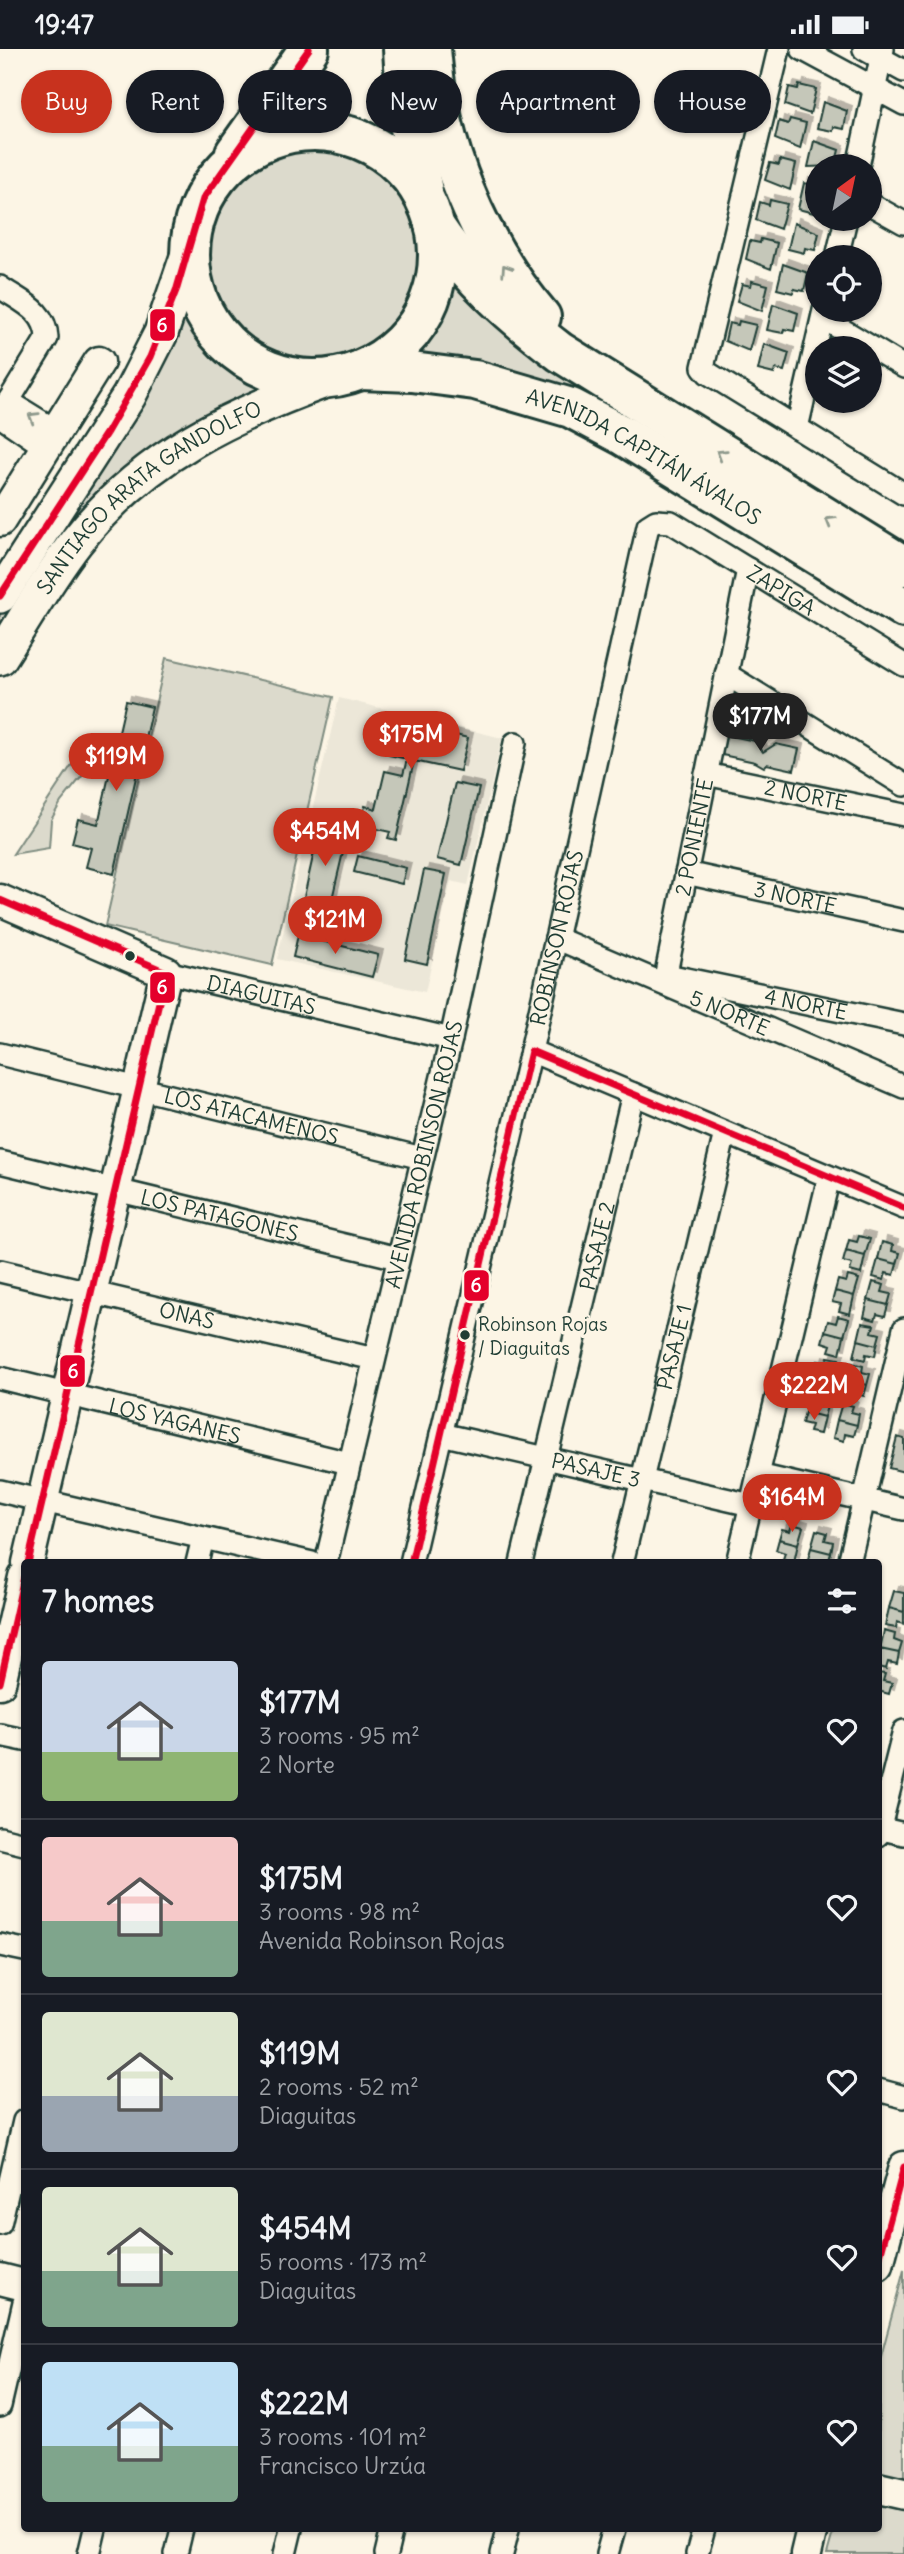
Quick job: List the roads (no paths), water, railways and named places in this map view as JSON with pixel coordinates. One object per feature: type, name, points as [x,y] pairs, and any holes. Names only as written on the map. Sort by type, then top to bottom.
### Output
[{"type":"highway","points":[[309,49],[203,199],[190,248],[199,302],[218,333],[231,346],[261,367],[296,378],[347,374],[401,344],[424,313],[437,275],[430,214],[407,114],[403,49]]},
{"type":"highway","points":[[431,49],[440,114],[452,155],[484,232],[529,303],[556,335],[619,390]]},
{"type":"highway","points":[[222,172],[235,159],[267,140],[321,131],[358,139],[374,147],[404,170],[430,214]]},
{"type":"highway","name":"AVENIDA CAPITÁN ÁVALOS","points":[[430,214],[468,271],[507,309],[560,352],[904,566]]},
{"type":"highway","name":"AVENIDA CAPITÁN ÁVALOS","points":[[347,374],[475,380],[571,408],[634,442],[904,608]]},
{"type":"main road","name":"SANTIAGO ARATA GANDOLFO","points":[[0,596],[130,396],[161,333],[190,248]]},
{"type":"main road","name":"SANTIAGO ARATA GANDOLFO","points":[[0,658],[77,541],[136,481],[169,454],[222,422],[347,374]]},
{"type":"street","points":[[779,49],[703,361],[708,373],[904,494]]},
{"type":"street","points":[[802,49],[904,104]]},
{"type":"street","points":[[861,154],[876,89],[876,52]]},
{"type":"street","points":[[876,52],[904,71]]},
{"type":"street","points":[[882,211],[904,223]]},
{"type":"street","points":[[0,287],[42,315],[47,338],[3,411],[53,440]]},
{"type":"street","points":[[797,428],[822,322]]},
{"type":"street","points":[[836,322],[904,367]]},
{"type":"street","points":[[0,521],[53,440],[99,362]]},
{"type":"street","name":"ZAPIGA","points":[[656,521],[671,522],[904,665]]},
{"type":"street","name":"ROBINSON ROJAS","points":[[412,1559],[531,1051],[646,530],[656,521]]},
{"type":"street","name":"2 PONIENTE","points":[[664,979],[748,569]]},
{"type":"street","points":[[726,674],[904,785]]},
{"type":"street","name":"AVENIDA ROBINSON ROJAS","points":[[327,1559],[451,1039],[515,743]]},
{"type":"street","name":"2 NORTE","points":[[706,774],[904,815]]},
{"type":"street","name":"3 NORTE","points":[[686,873],[904,921]]},
{"type":"street","name":"DIAGUITAS","points":[[0,900],[166,972],[451,1039]]},
{"type":"street","name":"5 NORTE","points":[[556,938],[664,979],[904,1087]]},
{"type":"street","points":[[29,1559],[166,972]]},
{"type":"street","name":"4 NORTE","points":[[664,979],[904,1024]]},
{"type":"street","points":[[531,1051],[904,1208]]},
{"type":"street","name":"LOS ATACAMEÑOS","points":[[0,1054],[422,1158]]},
{"type":"street","name":"PASAJE 2","points":[[523,1559],[633,1094]]},
{"type":"street","name":"PASAJE 1","points":[[623,1559],[725,1133]]},
{"type":"street","name":"LOS PATAGONES","points":[[0,1162],[398,1258]]},
{"type":"street","points":[[738,1559],[829,1177]]},
{"type":"street","name":"ONAS","points":[[0,1271],[374,1359]]},
{"type":"street","points":[[850,1559],[904,1329]]},
{"type":"street","name":"LOS YAGANES","points":[[0,1378],[349,1463]]},
{"type":"street","name":"PASAJE 3","points":[[441,1434],[751,1505]]},
{"type":"street","points":[[758,1475],[904,1509]]},
{"type":"street","points":[[0,1491],[295,1559]]},
{"type":"street","points":[[198,1559],[203,1538]]},
{"type":"street","points":[[0,1683],[21,1587]]},
{"type":"street","points":[[882,1818],[904,1731]]},
{"type":"street","points":[[0,1735],[21,1739]]},
{"type":"street","points":[[882,1830],[904,1833]]},
{"type":"street","points":[[0,1838],[21,1843]]},
{"type":"street","points":[[0,1945],[21,1949]]},
{"type":"street","points":[[882,2091],[904,2097]]},
{"type":"street","points":[[0,2224],[20,2158]]},
{"type":"street","points":[[882,2250],[904,2167]]},
{"type":"street","points":[[0,2279],[21,2284]]},
{"type":"street","points":[[1,2401],[21,2315]]},
{"type":"street","points":[[882,2489],[904,2494]]},
{"type":"street","points":[[89,2554],[94,2532]]},
{"type":"street","points":[[176,2554],[181,2532]]},
{"type":"street","points":[[285,2554],[290,2532]]},
{"type":"street","points":[[386,2554],[391,2532]]},
{"type":"street","points":[[502,2554],[507,2532]]},
{"type":"street","points":[[607,2554],[613,2532]]},
{"type":"street","points":[[697,2554],[703,2532]]},
{"type":"street","points":[[806,2554],[811,2532]]},
{"type":"place","name":"Robinson Rojas / Diaguitas","points":[[465,1335]]}]
